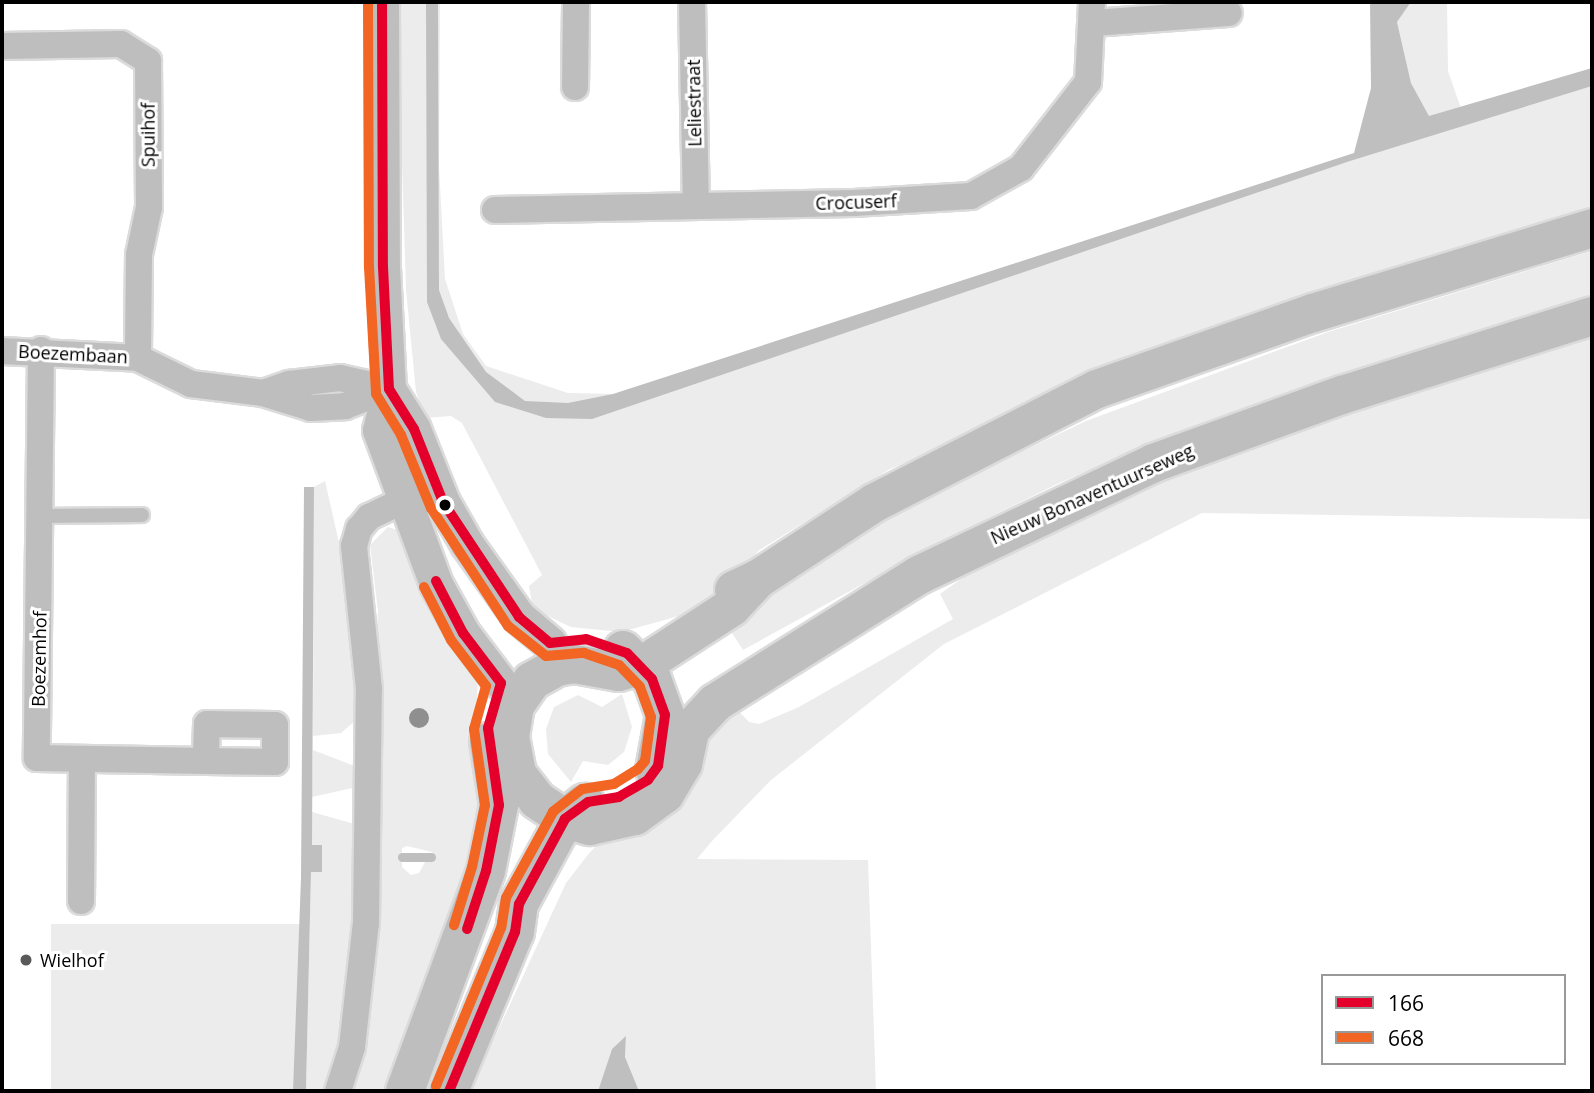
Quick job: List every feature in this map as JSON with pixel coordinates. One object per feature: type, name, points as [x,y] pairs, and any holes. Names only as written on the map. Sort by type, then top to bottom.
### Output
[{"type":"main road","points":[[513,680],[557,667],[590,665],[619,672],[724,594],[758,579],[874,503],[1097,389],[1325,309],[1592,228]]},
{"type":"main road","name":"Nieuw Bonaventuurseweg","points":[[577,823],[624,820],[650,808],[665,794],[683,764],[690,730],[702,715],[734,688],[919,575],[1013,527],[1193,448],[1355,390],[1592,316]]},
{"type":"main road","points":[[405,1091],[486,871],[505,851],[511,783],[517,774],[510,737],[513,680],[550,643],[586,639],[634,659],[655,686],[665,716],[658,766],[633,792],[588,802],[577,823],[519,904],[515,932],[449,1091]]},
{"type":"main road","points":[[511,783],[577,823]]},
{"type":"street","points":[[382,2],[384,290],[389,389],[379,430],[402,501],[436,584],[477,620],[513,680]]},
{"type":"street","points":[[575,87],[576,2]]},
{"type":"street","name":"Leliestraat","points":[[692,2],[696,204]]},
{"type":"street","points":[[1093,12],[1229,13]]},
{"type":"street","name":"Crocuserf","points":[[495,210],[854,203],[971,196],[1021,168],[1088,82],[1093,12]]},
{"type":"street","name":"Spuihof","points":[[2,46],[121,44],[148,61],[149,207],[139,255],[138,358]]},
{"type":"street","name":"Boezembaan","points":[[2,351],[41,350],[138,358],[191,384],[263,393],[289,384],[340,377],[389,389]]},
{"type":"street","name":"Boezemhof","points":[[41,350],[37,758],[206,761]]},
{"type":"street","points":[[389,389],[414,429],[435,485],[504,599],[550,643]]},
{"type":"street","points":[[338,1091],[352,1047],[366,923],[369,689],[354,546],[359,529],[369,517],[435,485]]},
{"type":"street","points":[[81,901],[82,759]]},
{"type":"lane","points":[[41,516],[142,515]]},
{"type":"shaded area","points":[[397,2],[440,2],[439,167],[445,279],[463,334],[486,366],[568,393],[617,394],[1350,161],[1429,116],[1411,83],[1397,22],[1411,2],[1447,2],[1448,71],[1466,123],[1592,86],[1592,210],[1414,261],[1221,327],[961,442],[890,469],[758,551],[743,573],[679,616],[621,632],[571,627],[533,609],[529,586],[542,575],[462,423],[451,416],[425,418],[416,392],[406,290]]},
{"type":"shaded area","points":[[426,2],[438,2],[439,290],[449,318],[486,372],[525,401],[568,403],[613,394],[1354,153],[1371,88],[1370,2],[1411,2],[1397,22],[1411,83],[1429,116],[1592,68],[1592,86],[1350,161],[592,419],[546,418],[495,402],[441,339],[427,302]]},
{"type":"shaded area","points":[[1592,251],[1592,298],[1280,395],[1171,435],[1057,484],[941,541],[743,650],[725,622],[812,562],[907,506],[1086,421],[1328,332]]},
{"type":"shaded area","points":[[1592,329],[1592,519],[1202,513],[944,644],[771,780],[712,841],[697,859],[868,860],[876,1091],[639,1091],[625,1057],[626,1037],[612,1049],[598,1091],[470,1091],[566,883],[590,852],[695,753],[731,703],[749,722],[759,724],[799,707],[953,619],[940,594],[1023,535],[1189,462]]},
{"type":"shaded area","points":[[325,481],[357,622],[356,720],[341,733],[313,736],[314,487]]},
{"type":"shaded area","points":[[304,487],[314,487],[312,845],[322,845],[322,872],[311,872],[306,1091],[293,1091],[301,878]]},
{"type":"shaded area","points":[[388,527],[404,532],[478,679],[475,732],[488,797],[479,835],[384,1091],[350,1091],[378,611],[370,545]],"holes":[[[407,846],[432,852],[431,861],[425,862],[419,873],[411,875],[402,867],[402,848]]]},
{"type":"shaded area","points":[[622,694],[632,727],[624,752],[608,765],[583,761],[571,782],[548,754],[546,729],[554,707],[578,695],[602,707]]},
{"type":"shaded area","points":[[313,750],[357,767],[357,787],[312,797]]},
{"type":"shaded area","points":[[312,812],[358,825],[354,941],[333,1091],[306,1091],[311,872],[322,871],[312,846]]},
{"type":"shaded area","points":[[51,924],[300,924],[300,1091],[51,1091]]},
{"type":"shaded area","points":[[626,1036],[625,1057],[639,1091],[598,1091],[612,1049]]},
{"type":"waterway","points":[[402,857],[431,857]]},
{"type":"transit line","name":"668","points":[[368,2],[369,267],[376,394],[401,435],[431,508],[508,626],[546,656],[584,653],[619,665],[640,687],[651,717],[645,761],[638,769],[614,784],[582,789],[553,812],[506,898],[501,928],[436,1086]]},
{"type":"transit line","name":"166","points":[[382,2],[383,267],[389,389],[414,429],[443,502],[519,617],[550,643],[586,639],[627,653],[652,679],[665,715],[658,766],[648,780],[619,797],[588,802],[565,819],[519,904],[515,932],[449,1091]]},
{"type":"transit line","name":"166","points":[[436,581],[463,633],[501,683],[488,728],[499,805],[486,871],[467,929]]},
{"type":"transit line","name":"668","points":[[424,587],[451,640],[486,686],[474,729],[485,805],[472,867],[454,925]]},
{"type":"place","name":"Wielhof","points":[[26,960]]}]
